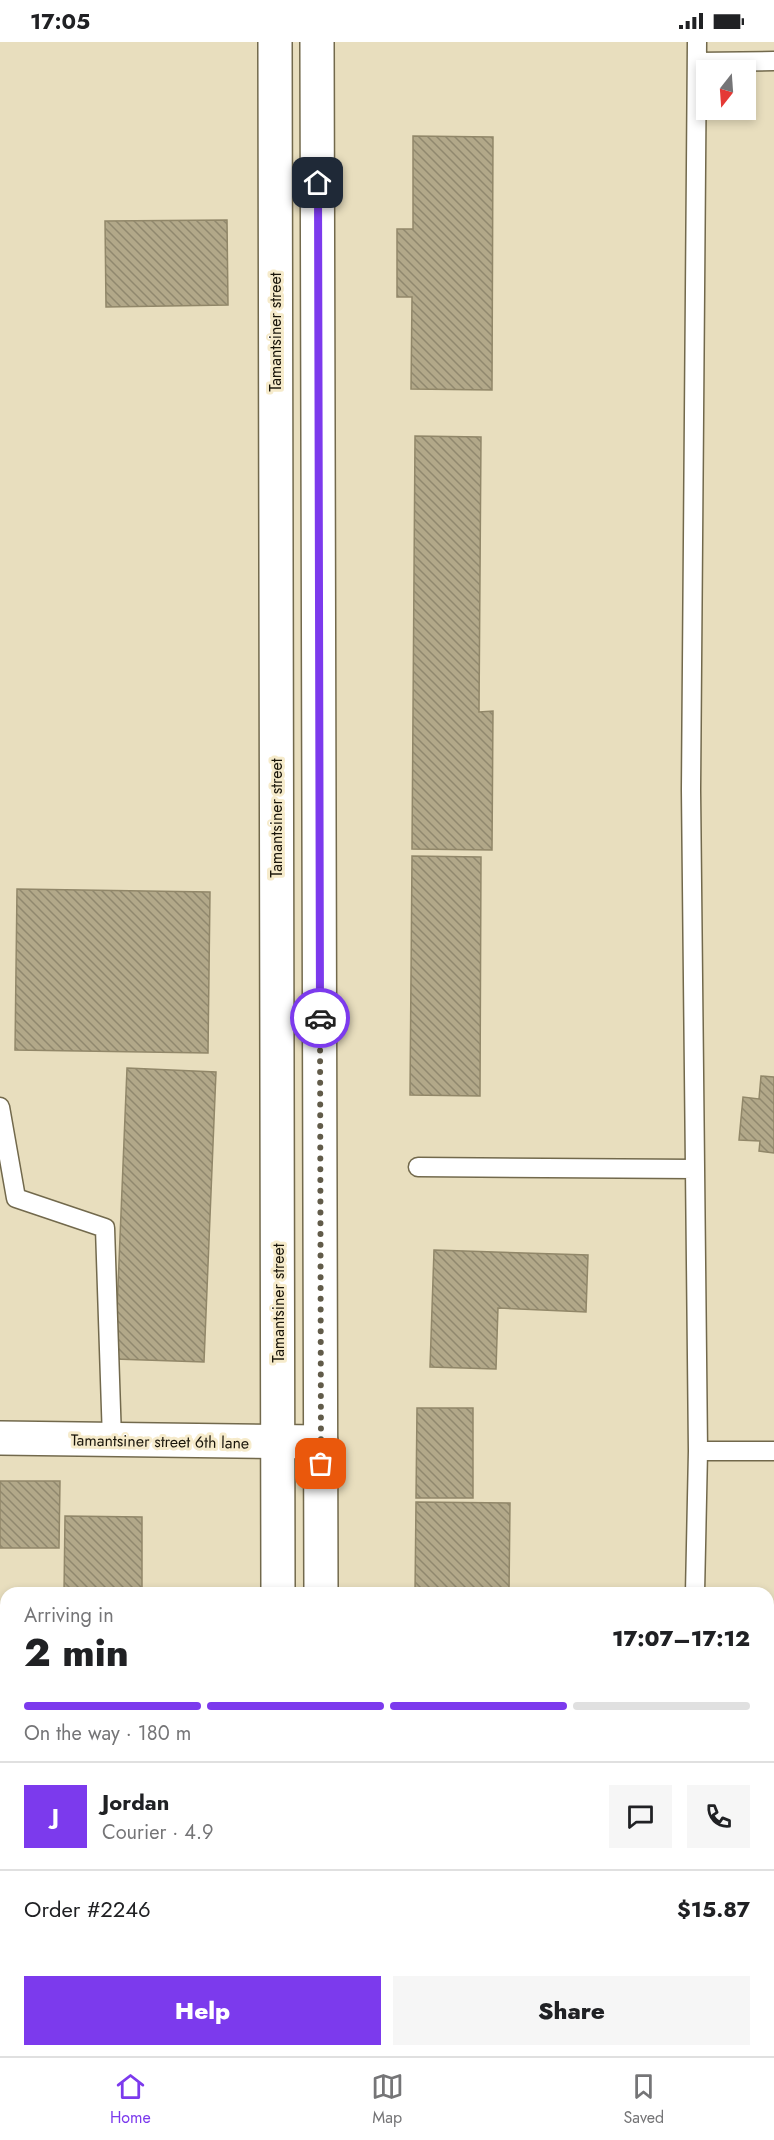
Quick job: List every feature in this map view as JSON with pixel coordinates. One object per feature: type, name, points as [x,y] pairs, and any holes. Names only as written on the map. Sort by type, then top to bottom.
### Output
[{"type":"main road","name":"Tamantsiner street","points":[[275,42],[278,1587]]},
{"type":"main road","points":[[317,42],[321,1587]]},
{"type":"main road","name":"Tamantsiner street 6th lane","points":[[0,1438],[321,1442]]},
{"type":"lane","points":[[697,42],[697,60]]},
{"type":"lane","points":[[756,61],[774,61]]},
{"type":"lane","points":[[695,1587],[698,1451],[691,790],[697,120]]},
{"type":"lane","points":[[0,1107],[16,1198],[105,1228],[112,1440]]},
{"type":"lane","points":[[417,1167],[695,1169]]},
{"type":"lane","points":[[698,1451],[774,1451]]},
{"type":"building","points":[[413,136],[493,137],[492,390],[411,389],[412,297],[397,297],[397,229],[413,229]]},
{"type":"building","points":[[227,220],[228,305],[106,307],[105,221]]},
{"type":"building","points":[[415,436],[481,437],[479,712],[493,711],[492,850],[412,849]]},
{"type":"building","points":[[412,856],[481,857],[480,1096],[410,1095]]},
{"type":"building","points":[[17,889],[210,892],[208,1053],[15,1050]]},
{"type":"building","points":[[127,1068],[216,1072],[204,1362],[115,1359]]},
{"type":"building","points":[[761,1076],[774,1077],[774,1153],[759,1151],[760,1141],[739,1140],[743,1097],[759,1099]]},
{"type":"building","points":[[434,1250],[588,1255],[586,1312],[498,1308],[496,1369],[430,1367]]},
{"type":"building","points":[[417,1408],[473,1408],[473,1498],[416,1498]]},
{"type":"building","points":[[0,1481],[60,1481],[59,1548],[0,1548]]},
{"type":"building","points":[[416,1502],[510,1503],[509,1587],[415,1587]]},
{"type":"building","points":[[65,1516],[142,1517],[142,1587],[64,1587]]},
{"type":"way so far","points":[[320,1018],[321,1464]]},
{"type":"route","points":[[318,183],[320,1018]]}]
